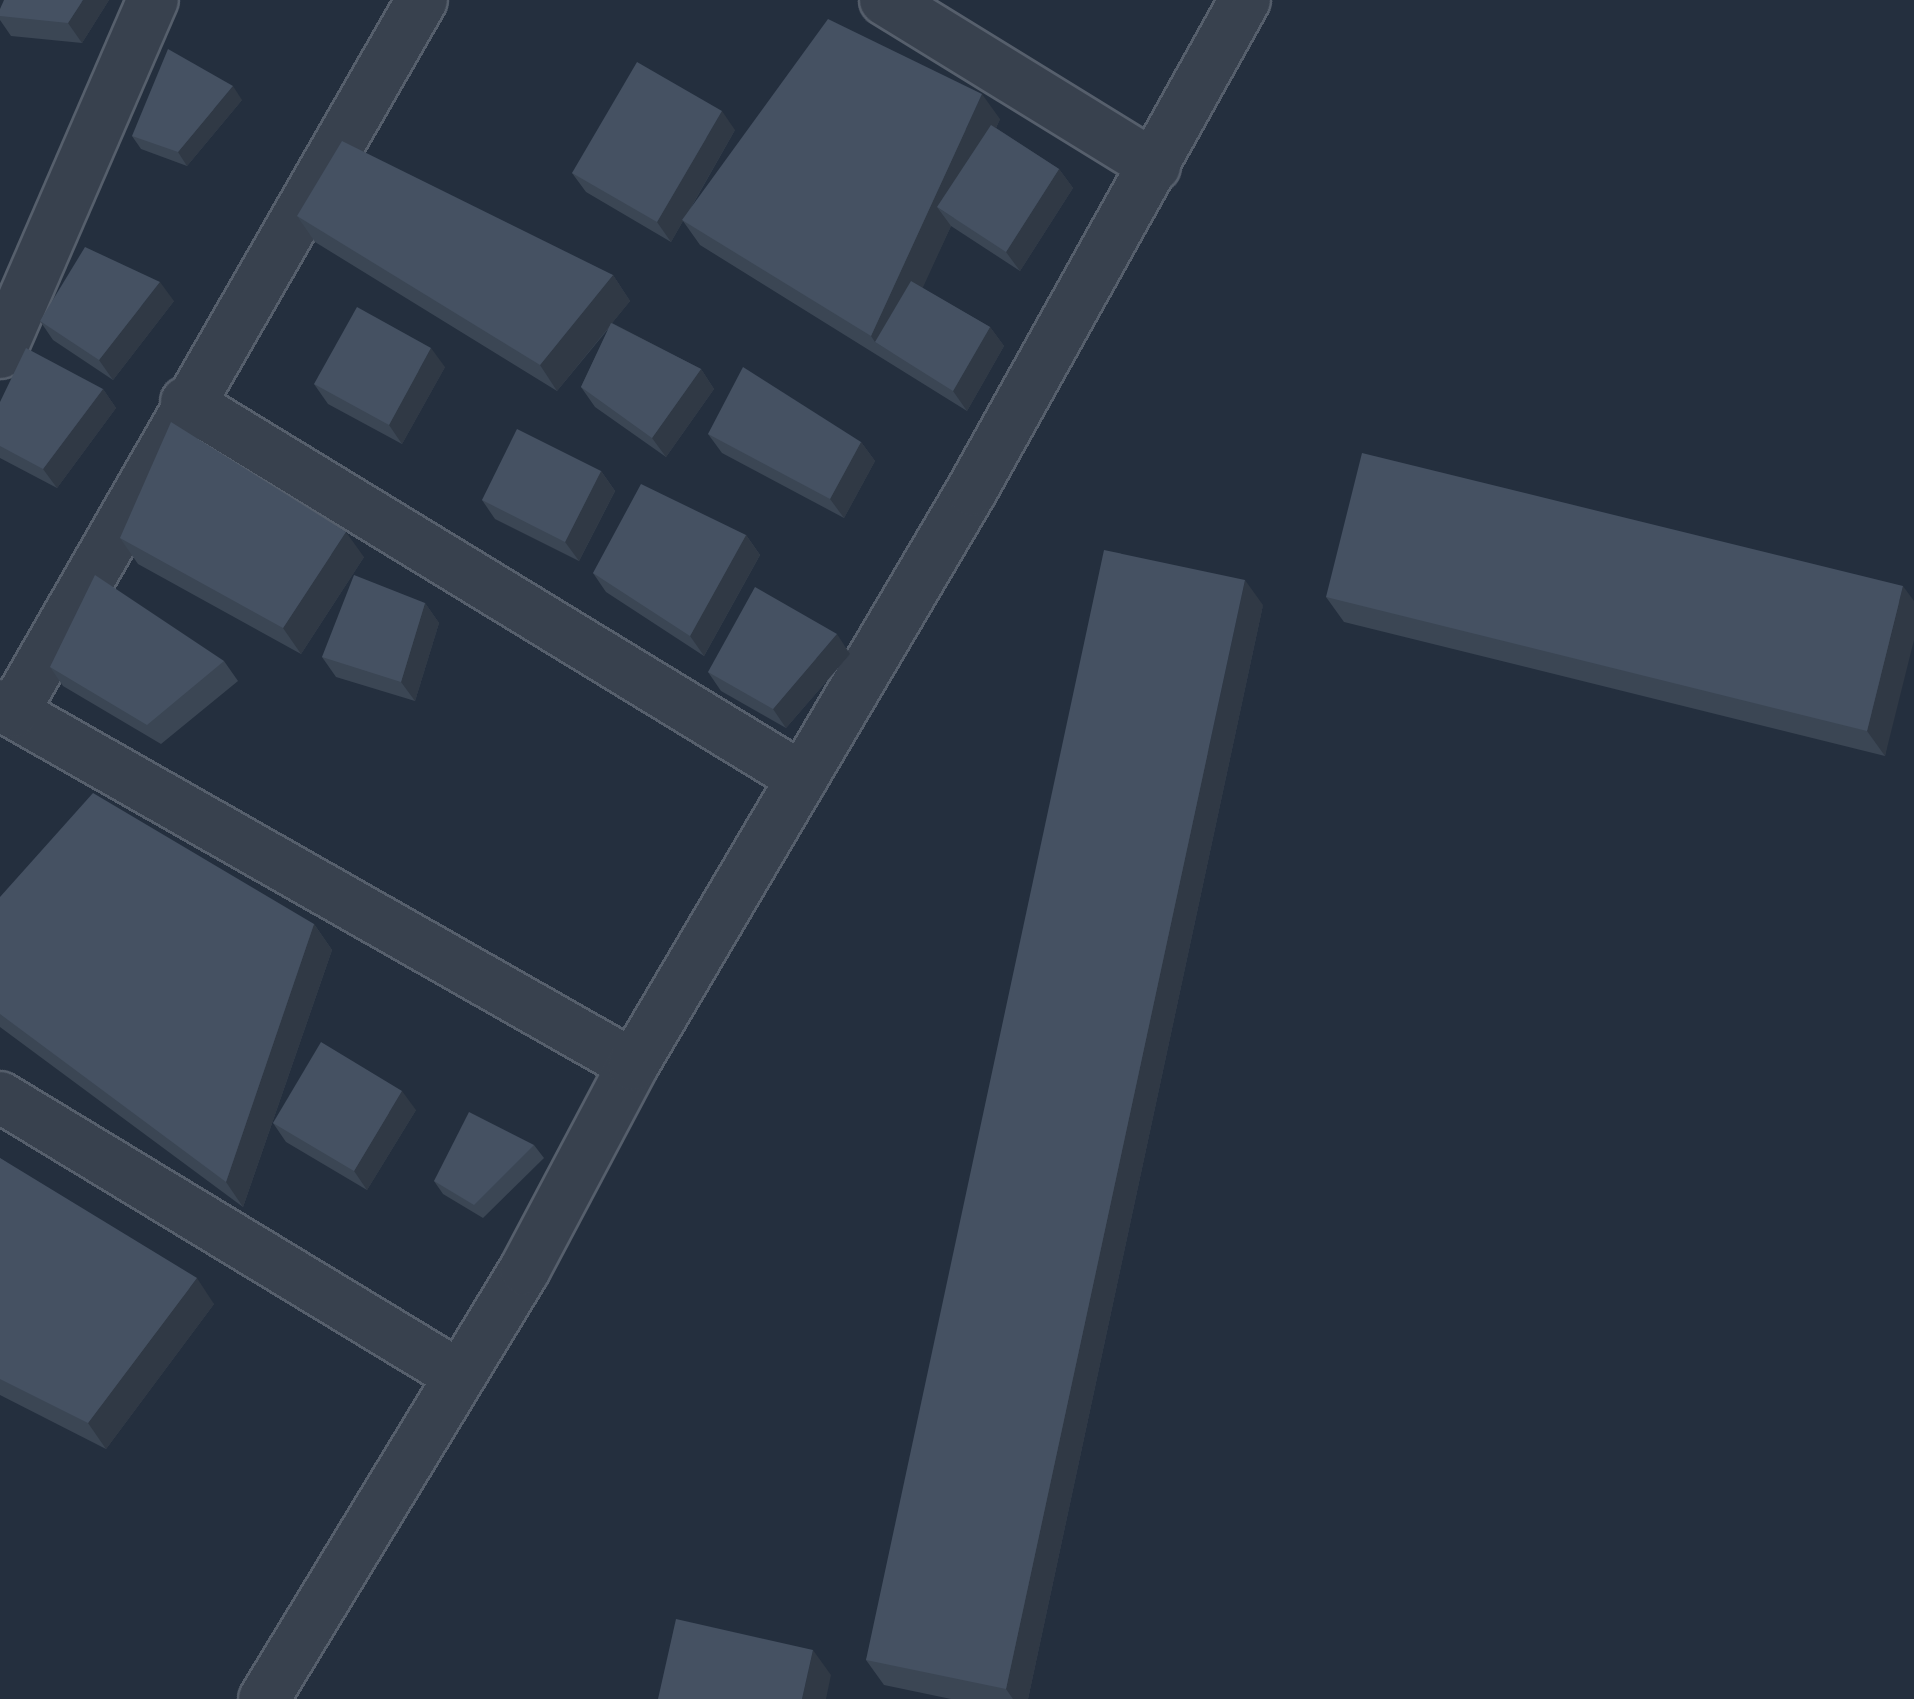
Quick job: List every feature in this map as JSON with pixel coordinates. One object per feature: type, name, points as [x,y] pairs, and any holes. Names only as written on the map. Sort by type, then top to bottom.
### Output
[{"type":"street","points":[[0,353],[153,0]]},
{"type":"street","points":[[422,0],[7,708],[633,1065]]},
{"type":"street","points":[[885,0],[1155,166]]},
{"type":"street","points":[[264,1699],[455,1373],[525,1269],[633,1065],[1155,166],[1245,0]]},
{"type":"street","points":[[186,402],[802,778]]},
{"type":"street","points":[[0,1097],[455,1373]]},
{"type":"building","points":[[4,0],[83,0],[68,23],[0,16]]},
{"type":"building","points":[[828,19],[982,94],[871,336],[682,220]]},
{"type":"building","points":[[168,49],[233,86],[178,152],[132,136]]},
{"type":"building","points":[[637,62],[722,111],[657,222],[572,173]]},
{"type":"building","points":[[991,125],[1059,169],[1006,252],[937,207]]},
{"type":"building","points":[[342,141],[613,275],[540,365],[297,216]]},
{"type":"building","points":[[85,247],[160,282],[99,360],[40,321]]},
{"type":"building","points":[[911,281],[990,327],[953,391],[875,342]]},
{"type":"building","points":[[357,307],[431,348],[389,425],[314,384]]},
{"type":"building","points":[[611,323],[701,369],[652,438],[581,387]]},
{"type":"building","points":[[26,348],[103,389],[43,469],[0,446],[0,402]]},
{"type":"building","points":[[743,367],[861,442],[830,499],[708,434]]},
{"type":"building","points":[[171,422],[346,532],[283,628],[120,538]]},
{"type":"building","points":[[517,429],[601,471],[565,542],[482,500]]},
{"type":"building","points":[[1362,453],[1903,586],[1867,731],[1326,597]]},
{"type":"building","points":[[641,484],[746,535],[690,636],[593,573]]},
{"type":"building","points":[[1104,550],[1245,580],[1006,1689],[866,1660]]},
{"type":"building","points":[[95,575],[224,661],[147,725],[50,667]]},
{"type":"building","points":[[354,575],[425,603],[401,682],[322,657]]},
{"type":"building","points":[[755,587],[837,634],[773,709],[708,672]]},
{"type":"building","points":[[93,793],[314,924],[226,1182],[0,1014],[0,897]]},
{"type":"building","points":[[321,1042],[402,1091],[354,1171],[273,1123]]},
{"type":"building","points":[[469,1112],[534,1145],[474,1205],[434,1181]]},
{"type":"building","points":[[0,1158],[197,1278],[88,1423],[0,1379]]},
{"type":"building","points":[[676,1619],[813,1650],[802,1699],[658,1699]]}]
